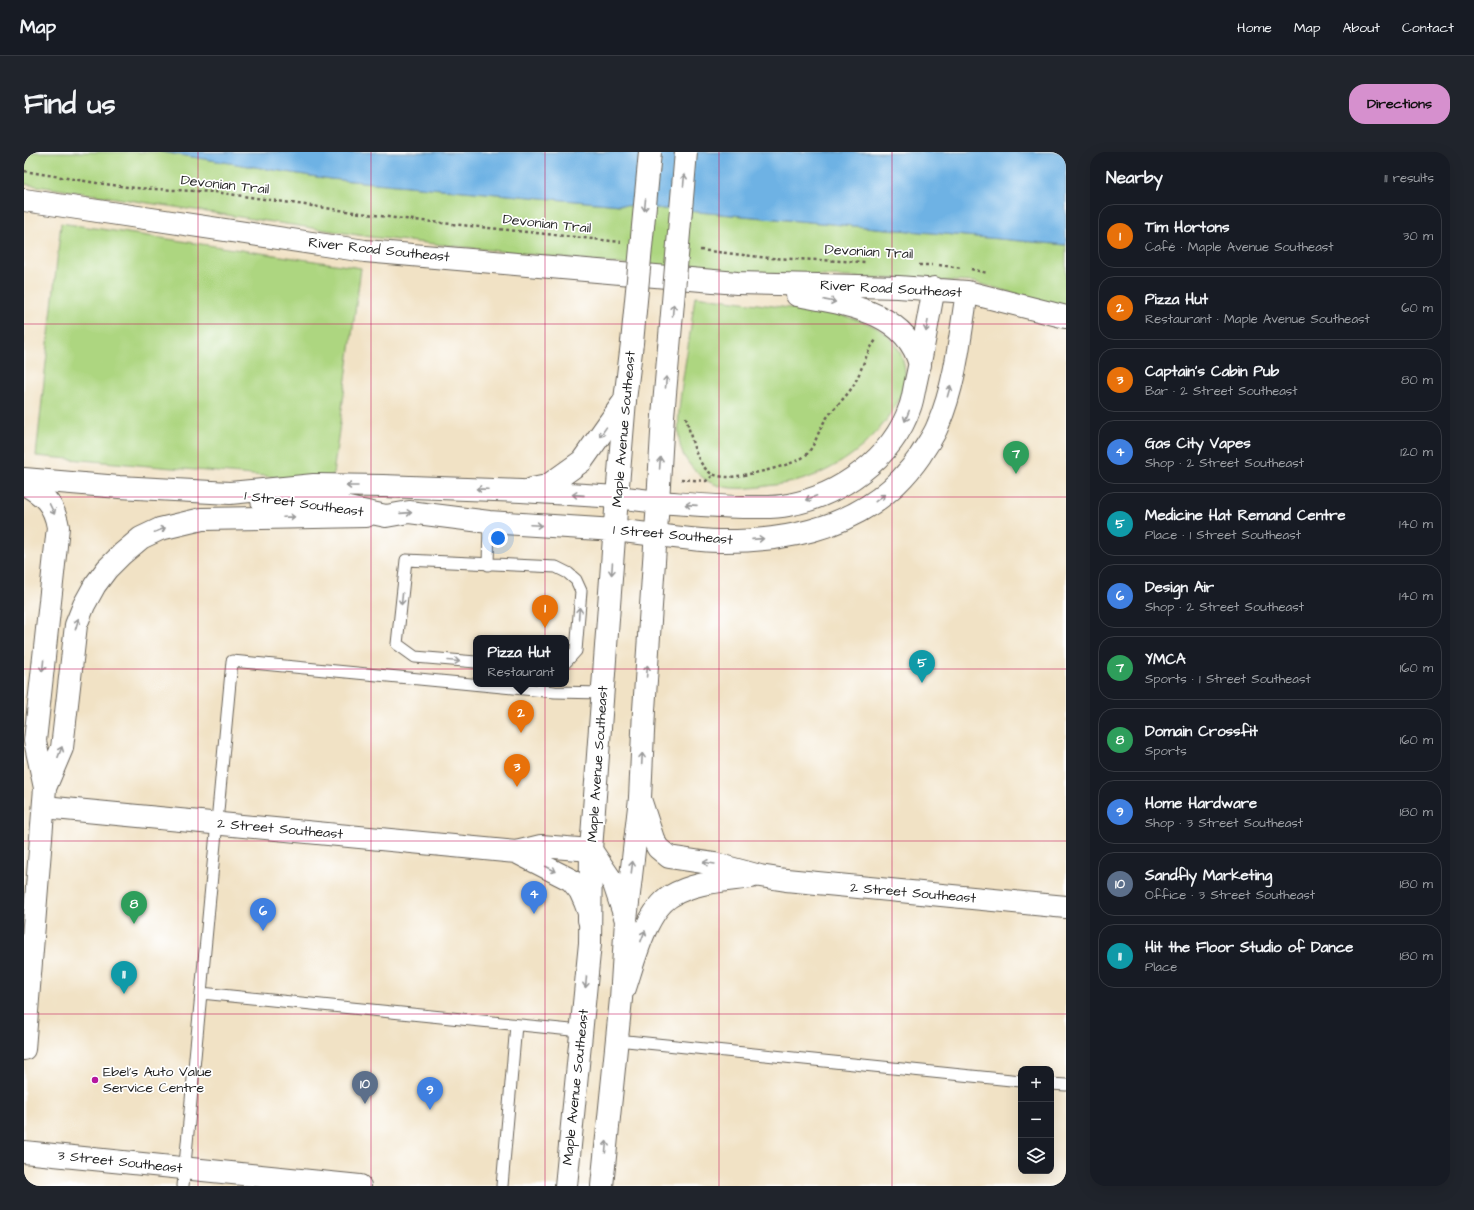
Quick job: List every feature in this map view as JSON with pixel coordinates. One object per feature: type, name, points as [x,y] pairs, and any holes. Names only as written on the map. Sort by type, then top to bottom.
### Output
[{"type":"street","name":"Maple Avenue Southeast","points":[[566,1186],[590,943],[592,850],[617,497],[625,400],[632,343],[650,152]]},
{"type":"street","points":[[602,1186],[622,999],[626,920],[640,798],[644,710],[659,477],[686,152]]},
{"type":"street","name":"River Road Southeast","points":[[24,200],[365,251],[737,283],[934,288],[967,292],[1066,317]]},
{"type":"street","name":"River Road Southeast","points":[[737,283],[856,307],[878,316],[889,322],[905,336],[916,351],[920,364]]},
{"type":"street","name":"1 Street Southeast","points":[[24,480],[119,488],[230,493],[314,485],[383,486],[521,491],[617,497],[724,507],[787,506],[808,500],[848,482],[888,447],[902,427],[910,407],[920,364],[934,288]]},
{"type":"street","name":"1 Street Southeast","points":[[230,493],[265,502],[334,505],[386,516],[408,512],[489,522],[615,530],[719,541],[799,534],[833,524],[856,514],[876,501],[894,486],[912,467],[928,445],[938,425],[953,378],[967,292]]},
{"type":"street","points":[[521,491],[548,486],[582,461],[625,400]]},
{"type":"street","points":[[24,484],[46,498],[52,507],[58,527],[35,741],[44,798],[24,1049]]},
{"type":"street","points":[[44,798],[62,748],[76,624],[95,585],[107,569],[141,538],[160,529],[202,519],[386,516]]},
{"type":"street","name":"2 Street Southeast","points":[[44,798],[217,823],[516,852],[541,846],[592,850]]},
{"type":"street","name":"2 Street Southeast","points":[[640,798],[648,829],[653,839],[658,848],[670,857],[715,864],[760,876],[786,880],[1066,907]]},
{"type":"street","points":[[592,850],[614,884],[626,920]]},
{"type":"street","name":"2 Street Southeast","points":[[516,852],[570,880],[580,891],[589,913],[590,943]]},
{"type":"street","name":"2 Street Southeast","points":[[622,999],[648,925],[655,911],[670,896],[691,887],[760,876]]},
{"type":"street","name":"3 Street Southeast","points":[[24,1152],[184,1177],[360,1186]]},
{"type":"lane","points":[[488,564],[489,522]]},
{"type":"lane","points":[[473,662],[415,657],[397,644],[406,560],[556,567],[568,572],[576,580],[580,591],[576,651],[569,659]]},
{"type":"lane","points":[[184,1177],[232,661],[473,684]]},
{"type":"lane","points":[[503,687],[555,692],[603,693]]},
{"type":"lane","points":[[201,993],[581,1031]]},
{"type":"lane","points":[[502,1186],[516,1025]]},
{"type":"lane","points":[[617,1040],[1018,1081]]},
{"type":"lane","points":[[1054,1084],[1066,1085]]},
{"type":"path","name":"Devonian Trail","points":[[24,171],[135,188],[216,192],[395,218],[624,242]]},
{"type":"path","name":"Devonian Trail","points":[[696,250],[769,258],[868,262]]},
{"type":"path","name":"Devonian Trail","points":[[913,264],[974,269],[991,274]]},
{"type":"path","points":[[684,410],[699,460],[709,472],[714,475],[730,477],[790,464],[803,458],[813,446],[825,420],[852,388],[869,349],[878,336]]},
{"type":"path","points":[[659,477],[706,480],[714,475]]},
{"type":"green space","points":[[24,152],[161,152],[330,179],[1066,245],[1066,308],[974,282],[773,274],[627,265],[371,237],[24,184]]},
{"type":"green space","points":[[61,223],[361,268],[332,482],[36,456]]},
{"type":"green space","points":[[695,296],[833,314],[859,320],[871,325],[882,331],[890,338],[901,355],[904,365],[905,378],[903,390],[898,402],[873,436],[862,446],[838,464],[812,477],[783,484],[746,488],[718,486],[706,480],[699,475],[683,454],[680,445],[678,423],[680,398]]},
{"type":"water","points":[[161,152],[1066,152],[1066,245],[330,179]]},
{"type":"place","name":"YMCA","points":[[1016,474]]},
{"type":"place","name":"Tim Hortons","points":[[545,628]]},
{"type":"place","name":"Medicine Hat Remand Centre","points":[[922,683]]},
{"type":"place","name":"Pizza Hut","points":[[521,733]]},
{"type":"place","name":"Captain's Cabin Pub","points":[[517,787]]},
{"type":"place","name":"Gas City Vapes","points":[[534,914]]},
{"type":"place","name":"Domain Crossfit","points":[[134,924]]},
{"type":"place","name":"Design Air","points":[[263,931]]},
{"type":"place","name":"Hit the Floor Studio of Dance","points":[[124,994]]},
{"type":"place","name":"Ebel's Auto Value Service Centre","points":[[95,1080]]},
{"type":"place","name":"Sandfly Marketing","points":[[365,1104]]},
{"type":"place","name":"Home Hardware","points":[[430,1110]]}]
